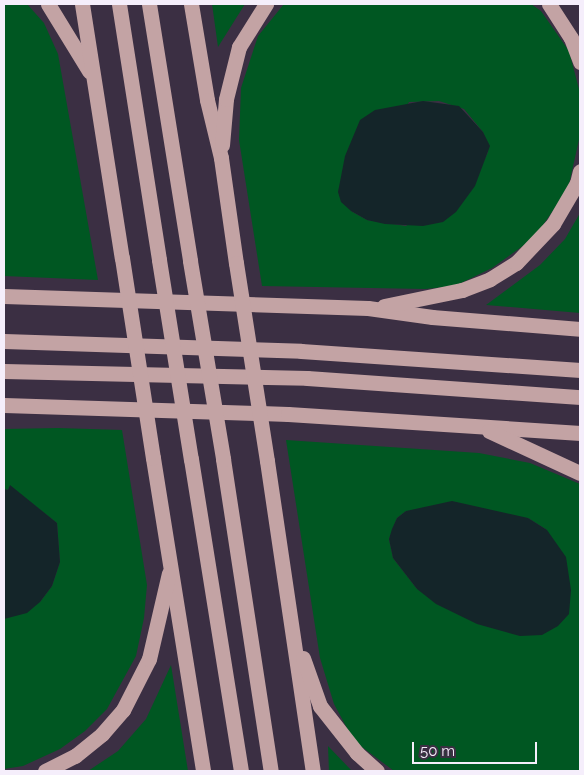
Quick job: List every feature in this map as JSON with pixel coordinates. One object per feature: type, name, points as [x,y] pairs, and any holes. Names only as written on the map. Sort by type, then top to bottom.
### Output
[{"type":"highway","points":[[48,4],[94,79]]},
{"type":"highway","points":[[82,4],[203,771]]},
{"type":"highway","points":[[119,4],[241,771]]},
{"type":"highway","points":[[149,4],[223,459],[271,771]]},
{"type":"highway","points":[[191,4],[206,100],[221,158],[313,771]]},
{"type":"highway","points":[[221,158],[226,100],[239,47],[266,4]]},
{"type":"highway","points":[[549,4],[571,38],[580,62]]},
{"type":"highway","points":[[368,308],[462,290],[490,279],[516,263],[553,224],[577,184],[580,171]]},
{"type":"highway","points":[[4,296],[368,308],[432,317],[580,329]]},
{"type":"highway","points":[[4,341],[301,351],[580,370]]},
{"type":"highway","points":[[4,372],[307,378],[580,397]]},
{"type":"highway","points":[[4,405],[288,414],[580,433]]},
{"type":"highway","points":[[4,412],[28,405]]},
{"type":"highway","points":[[477,426],[580,473]]},
{"type":"highway","points":[[45,771],[75,756],[102,734],[137,688],[149,659],[170,566]]},
{"type":"highway","points":[[287,596],[306,668],[320,706],[357,754],[377,771]]},
{"type":"green space","points":[[4,4],[27,4],[44,23],[58,54],[98,280],[4,276]]},
{"type":"green space","points":[[212,4],[245,4],[218,47]]},
{"type":"green space","points":[[284,4],[531,4],[541,11],[569,51],[580,93],[580,135],[568,189],[534,238],[492,268],[455,286],[425,289],[262,286],[239,140],[241,88],[258,36]],"holes":[[[439,101],[464,109],[483,132],[488,152],[483,163],[406,226],[367,220],[351,211],[409,102]]]},
{"type":"green space","points":[[580,213],[580,313],[486,305],[540,265],[565,239]]},
{"type":"green space","points":[[4,429],[122,430],[147,585],[144,618],[136,656],[107,709],[85,731],[60,749],[23,766],[4,769],[4,619],[40,602],[52,586],[60,562],[57,523],[10,486],[8,490],[4,489]]},
{"type":"green space","points":[[286,440],[479,453],[530,463],[580,484],[580,771],[394,771],[354,741],[334,704],[320,658]],"holes":[[[406,511],[528,518],[547,530],[417,589],[393,558],[389,539],[397,518]]]},
{"type":"green space","points":[[171,665],[188,771],[88,771],[118,751],[146,719]]},
{"type":"green space","points":[[328,746],[352,771],[329,771]]},
{"type":"shaded area","points":[[423,101],[459,106],[483,132],[490,146],[475,186],[456,212],[443,222],[423,226],[385,224],[367,220],[351,211],[341,202],[338,192],[345,156],[360,120],[375,110]]},
{"type":"shaded area","points":[[10,485],[57,523],[60,562],[52,586],[40,602],[27,613],[4,619],[4,489],[8,490]]},
{"type":"shaded area","points":[[452,501],[528,518],[547,530],[566,557],[571,590],[569,614],[558,626],[542,635],[520,636],[477,624],[436,604],[417,589],[393,558],[389,539],[392,529],[397,518],[406,511]]}]
